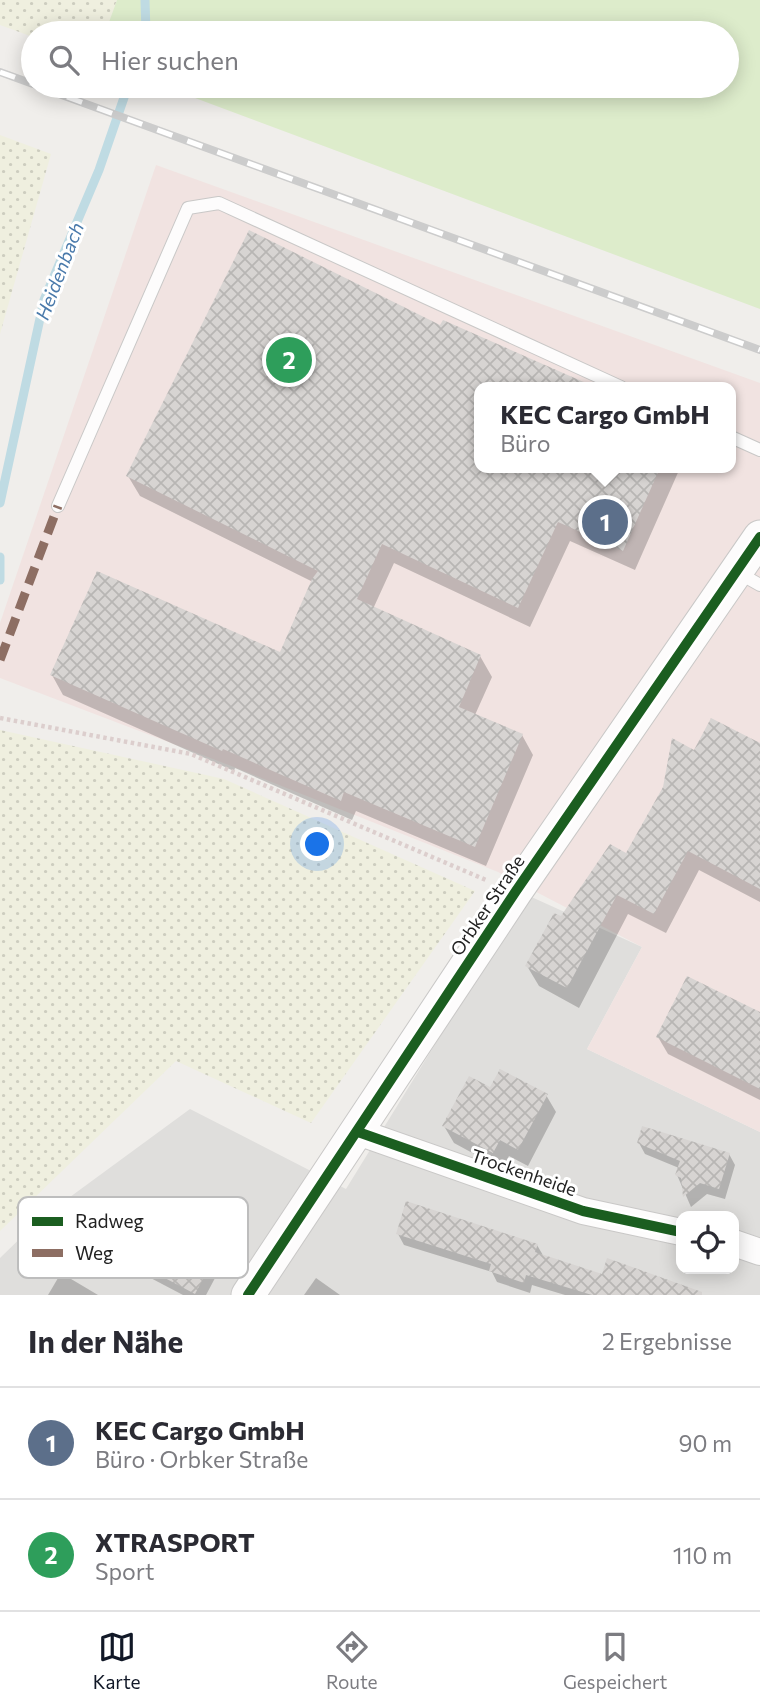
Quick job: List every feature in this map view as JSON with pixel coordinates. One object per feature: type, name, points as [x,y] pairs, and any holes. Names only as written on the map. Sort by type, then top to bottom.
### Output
[{"type":"street","name":"Orbker Straße","points":[[248,1295],[516,891],[749,578],[760,537]]},
{"type":"street","name":"Trockenheide","points":[[358,1132],[583,1211],[676,1231]]},
{"type":"street","points":[[739,1245],[760,1252]]},
{"type":"lane","points":[[58,506],[188,208],[219,202],[610,382]]},
{"type":"lane","points":[[736,439],[760,450]]},
{"type":"path","points":[[0,718],[191,754],[516,891]]},
{"type":"shaded area","points":[[156,165],[760,383],[760,1132],[587,1049],[642,947],[498,872],[0,678],[0,623]]},
{"type":"shaded area","points":[[527,895],[642,947],[587,1049],[760,1132],[760,1295],[0,1295],[0,1258],[18,1240],[18,1278],[248,1278],[248,1197],[70,1197],[190,1109],[346,1189]]},
{"type":"green space","points":[[0,0],[117,0],[109,21],[21,21],[21,33],[0,25]]},
{"type":"green space","points":[[117,0],[760,0],[760,309],[195,98],[739,98],[739,21],[109,21]]},
{"type":"green space","points":[[0,135],[51,154],[0,334]]},
{"type":"green space","points":[[0,730],[224,779],[475,891],[311,1123],[176,1061],[35,1197],[18,1197],[18,1214],[0,1231]]},
{"type":"building","points":[[249,230],[440,325],[443,320],[584,382],[474,382],[474,473],[658,473],[623,551],[558,522],[518,608],[382,544],[357,599],[481,655],[459,707],[523,734],[475,847],[344,792],[341,801],[50,675],[97,571],[280,652],[318,571],[126,476]]},
{"type":"building","points":[[711,718],[760,743],[760,889],[688,851],[654,914],[617,895],[567,988],[525,966],[554,913],[561,916],[610,844],[626,853],[663,787],[672,738],[694,750]]},
{"type":"building","points":[[687,976],[760,1012],[760,1089],[656,1037]]},
{"type":"building","points":[[500,1069],[548,1094],[518,1150],[500,1140],[493,1153],[442,1126],[469,1076],[490,1087]]},
{"type":"building","points":[[642,1126],[730,1153],[719,1189],[700,1183],[683,1197],[681,1178],[675,1175],[680,1161],[637,1143]]},
{"type":"building","points":[[406,1201],[538,1244],[535,1252],[602,1274],[607,1258],[702,1292],[702,1295],[592,1295],[526,1275],[524,1283],[489,1271],[491,1264],[396,1234]]},
{"type":"building","points":[[165,1278],[204,1278],[195,1294]]},
{"type":"waterway","name":"Heidenbach","points":[[145,0],[146,21]]},
{"type":"waterway","name":"Heidenbach","points":[[0,503],[44,300],[99,170],[124,98]]},
{"type":"waterway","name":"Heidenbach","points":[[0,557],[0,580]]},
{"type":"railway","points":[[0,72],[21,80]]},
{"type":"railway","points":[[70,98],[760,350]]},
{"type":"marked path","points":[[0,660],[58,506]]},
{"type":"cycle path","points":[[248,1295],[516,891],[760,537]]},
{"type":"cycle path","points":[[358,1132],[583,1211],[676,1231]]},
{"type":"place","name":"XTRASPORT","points":[[289,360]]},
{"type":"place","name":"KEC Cargo GmbH","points":[[605,522]]}]
